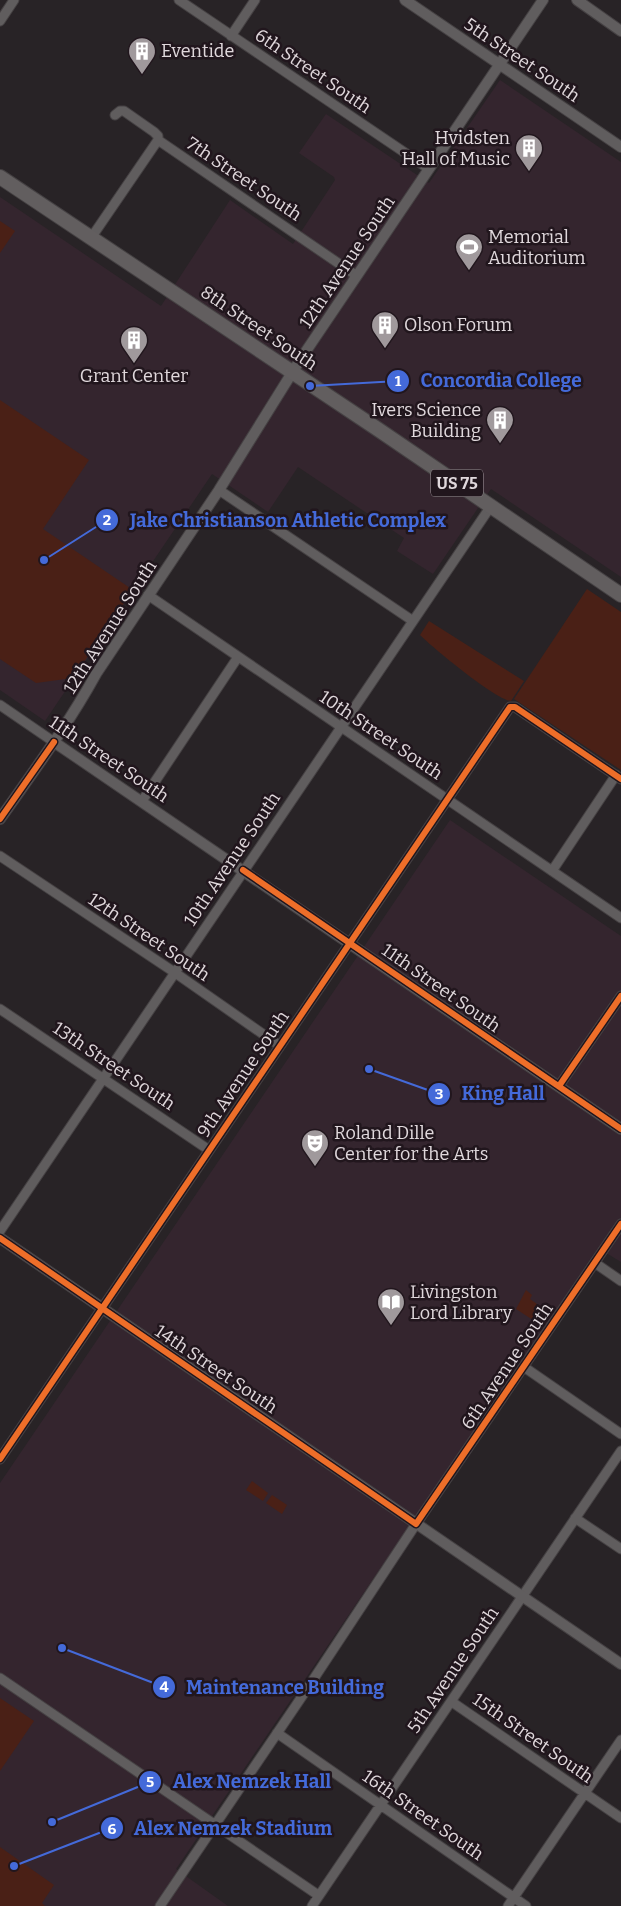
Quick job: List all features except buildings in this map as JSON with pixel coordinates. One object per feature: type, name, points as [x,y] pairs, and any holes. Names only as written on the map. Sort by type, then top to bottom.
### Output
[{"type":"main road","name":"8th Street South","points":[[0,177],[621,595]]},
{"type":"street","points":[[0,21],[14,0]]},
{"type":"street","name":"6th Street South","points":[[179,0],[429,169]]},
{"type":"street","points":[[232,36],[255,0]]},
{"type":"street","name":"5th Street South","points":[[405,0],[621,147]]},
{"type":"street","name":"12th Avenue South","points":[[0,820],[82,700],[96,674],[219,490],[292,373],[543,0]]},
{"type":"street","points":[[576,0],[621,31]]},
{"type":"street","name":"7th Street South","points":[[115,115],[120,111],[124,111],[154,132],[158,136],[158,140],[357,276]]},
{"type":"street","points":[[91,238],[158,140]]},
{"type":"street","points":[[219,490],[413,621]]},
{"type":"street","name":"10th Avenue South","points":[[0,1230],[491,506]]},
{"type":"street","name":"10th Street South","points":[[148,595],[621,918]]},
{"type":"street","points":[[142,800],[238,657]]},
{"type":"street","name":"11th Street South","points":[[0,705],[142,800],[621,1129]]},
{"type":"street","name":"9th Avenue South","points":[[0,1459],[510,707],[515,707],[619,777]]},
{"type":"street","points":[[552,872],[619,777]]},
{"type":"street","name":"12th Street South","points":[[0,856],[174,972],[280,1046]]},
{"type":"street","points":[[559,1086],[621,996]]},
{"type":"street","name":"13th Street South","points":[[0,1009],[209,1150]]},
{"type":"street","name":"6th Avenue South","points":[[160,1906],[416,1524],[621,1224]]},
{"type":"street","name":"14th Street South","points":[[0,1238],[621,1664]]},
{"type":"street","points":[[595,1263],[621,1281]]},
{"type":"street","points":[[524,1367],[621,1434]]},
{"type":"street","name":"5th Avenue South","points":[[312,1906],[621,1451]]},
{"type":"street","points":[[575,1518],[621,1549]]},
{"type":"street","points":[[0,1678],[318,1895]]},
{"type":"street","name":"15th Street South","points":[[452,1702],[621,1818]]},
{"type":"street","name":"16th Street South","points":[[277,1733],[526,1906]]},
{"type":"street","points":[[508,1906],[621,1740]]},
{"type":"shaded area","points":[[500,80],[621,162],[621,577],[491,489],[433,574],[397,551],[404,538],[298,467],[268,512],[212,474],[45,721],[0,690],[0,197],[161,306],[230,200],[293,244],[335,180],[334,177],[299,153],[326,114],[429,183]]},
{"type":"shaded area","points":[[0,221],[15,231],[0,253]]},
{"type":"shaded area","points":[[0,400],[89,460],[43,529],[133,590],[73,678],[36,683],[0,659]]},
{"type":"shaded area","points":[[587,589],[621,612],[621,770],[514,699]]},
{"type":"shaded area","points":[[429,621],[524,681],[511,701],[479,683],[420,635]]},
{"type":"shaded area","points":[[450,820],[621,936],[621,1262],[598,1248],[176,1869],[228,1906],[0,1906],[0,1483]]},
{"type":"shaded area","points":[[526,1290],[532,1295],[530,1299],[544,1309],[536,1322],[516,1309]]},
{"type":"shaded area","points":[[252,1481],[268,1493],[263,1501],[246,1490]]},
{"type":"shaded area","points":[[272,1495],[287,1505],[282,1514],[266,1503]]},
{"type":"shaded area","points":[[0,1698],[34,1721],[0,1771]]},
{"type":"shaded area","points":[[0,1847],[54,1885],[42,1903],[45,1906],[0,1906]]},
{"type":"cycle path","points":[[0,1459],[510,707],[515,707],[621,779]]},
{"type":"cycle path","points":[[0,819],[54,742]]},
{"type":"cycle path","points":[[243,870],[621,1129]]},
{"type":"cycle path","points":[[559,1086],[621,996]]},
{"type":"cycle path","points":[[0,1238],[416,1524],[621,1224]]},
{"type":"place","name":"Eventide","points":[[142,75]]},
{"type":"place","name":"Hvidsten Hall of Music","points":[[529,172]]},
{"type":"place","name":"Memorial Auditorium","points":[[469,271]]},
{"type":"place","name":"Olson Forum","points":[[385,349]]},
{"type":"place","name":"Grant Center","points":[[134,364]]},
{"type":"place","name":"Concordia College","points":[[310,386]]},
{"type":"place","name":"Ivers Science Building","points":[[500,444]]},
{"type":"place","name":"Jake Christianson Athletic Complex","points":[[44,560]]},
{"type":"place","name":"King Hall","points":[[369,1069]]},
{"type":"place","name":"Roland Dille Center for the Arts","points":[[315,1167]]},
{"type":"place","name":"Livingston Lord Library","points":[[391,1326]]},
{"type":"place","name":"Maintenance Building","points":[[62,1648]]},
{"type":"place","name":"Alex Nemzek Hall","points":[[52,1822]]},
{"type":"place","name":"Alex Nemzek Stadium","points":[[14,1866]]}]
